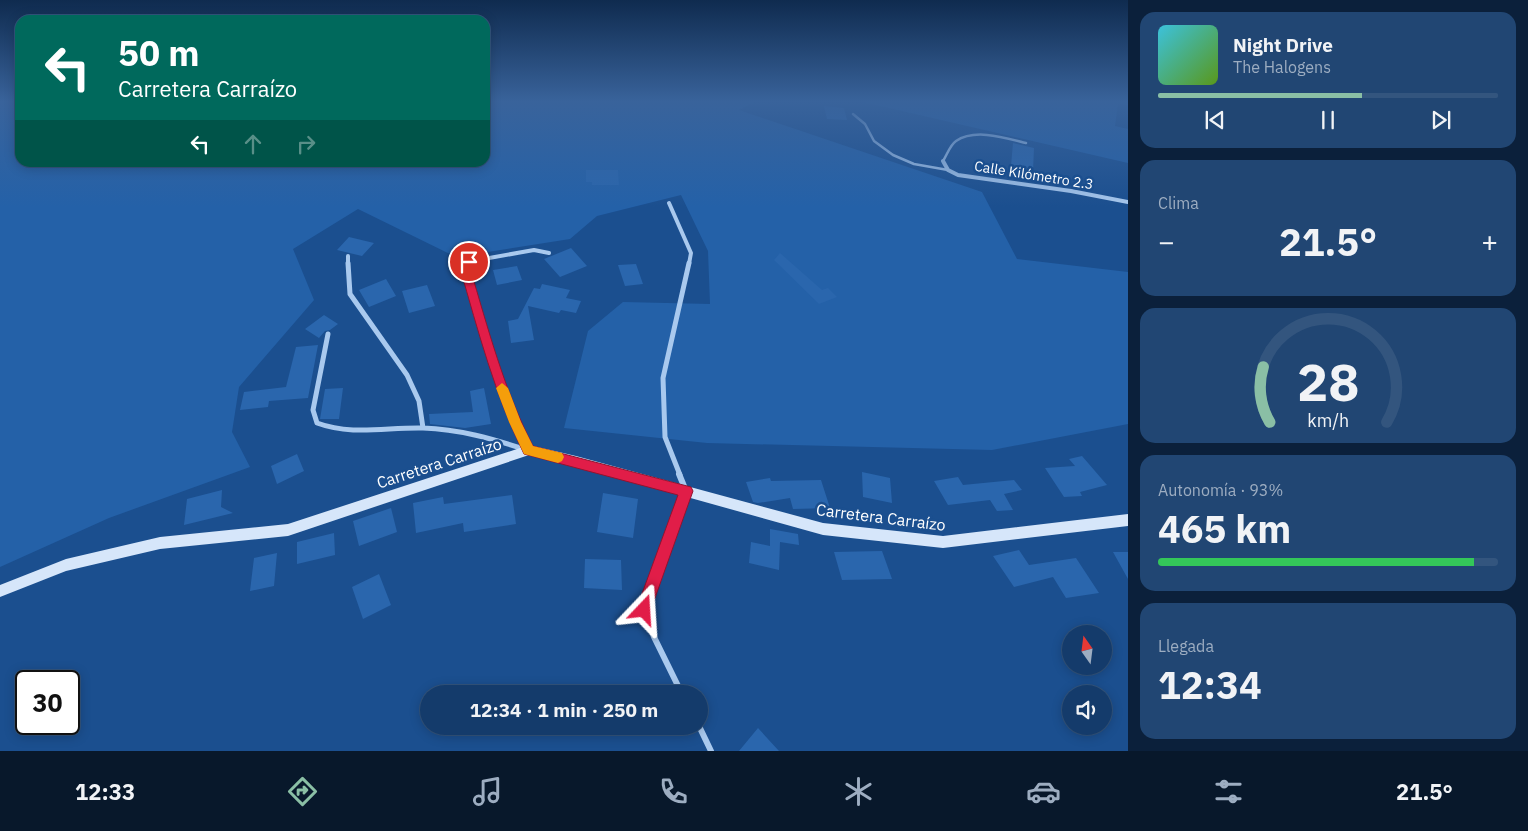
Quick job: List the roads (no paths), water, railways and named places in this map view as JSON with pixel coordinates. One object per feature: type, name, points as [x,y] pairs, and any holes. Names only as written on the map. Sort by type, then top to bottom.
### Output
[{"type":"street","points":[[943,160],[948,170]]},
{"type":"street","name":"Calle Kilómetro 2.3","points":[[948,170],[958,175],[1071,191],[1128,202]]},
{"type":"street","points":[[669,202],[691,253],[663,378],[664,437],[686,491],[644,610],[654,637],[678,685]]},
{"type":"street","points":[[529,450],[515,422],[499,382],[465,268],[469,262],[478,260],[534,250],[549,252]]},
{"type":"street","points":[[348,256],[348,282],[351,295],[358,308],[402,366],[423,411],[423,428]]},
{"type":"street","points":[[328,334],[313,410],[317,423],[328,428],[344,430],[423,428],[488,437],[529,450]]},
{"type":"street","name":"Carretera Carraízo","points":[[0,591],[66,565],[160,543],[288,530],[529,450],[824,529],[943,542],[1128,520]]},
{"type":"street","points":[[703,735],[711,751]]},
{"type":"lane","points":[[872,137],[874,141],[893,155],[914,164],[948,170]]},
{"type":"lane","points":[[943,160],[955,142],[968,137]]},
{"type":"lane","points":[[1002,137],[1026,143]]}]
